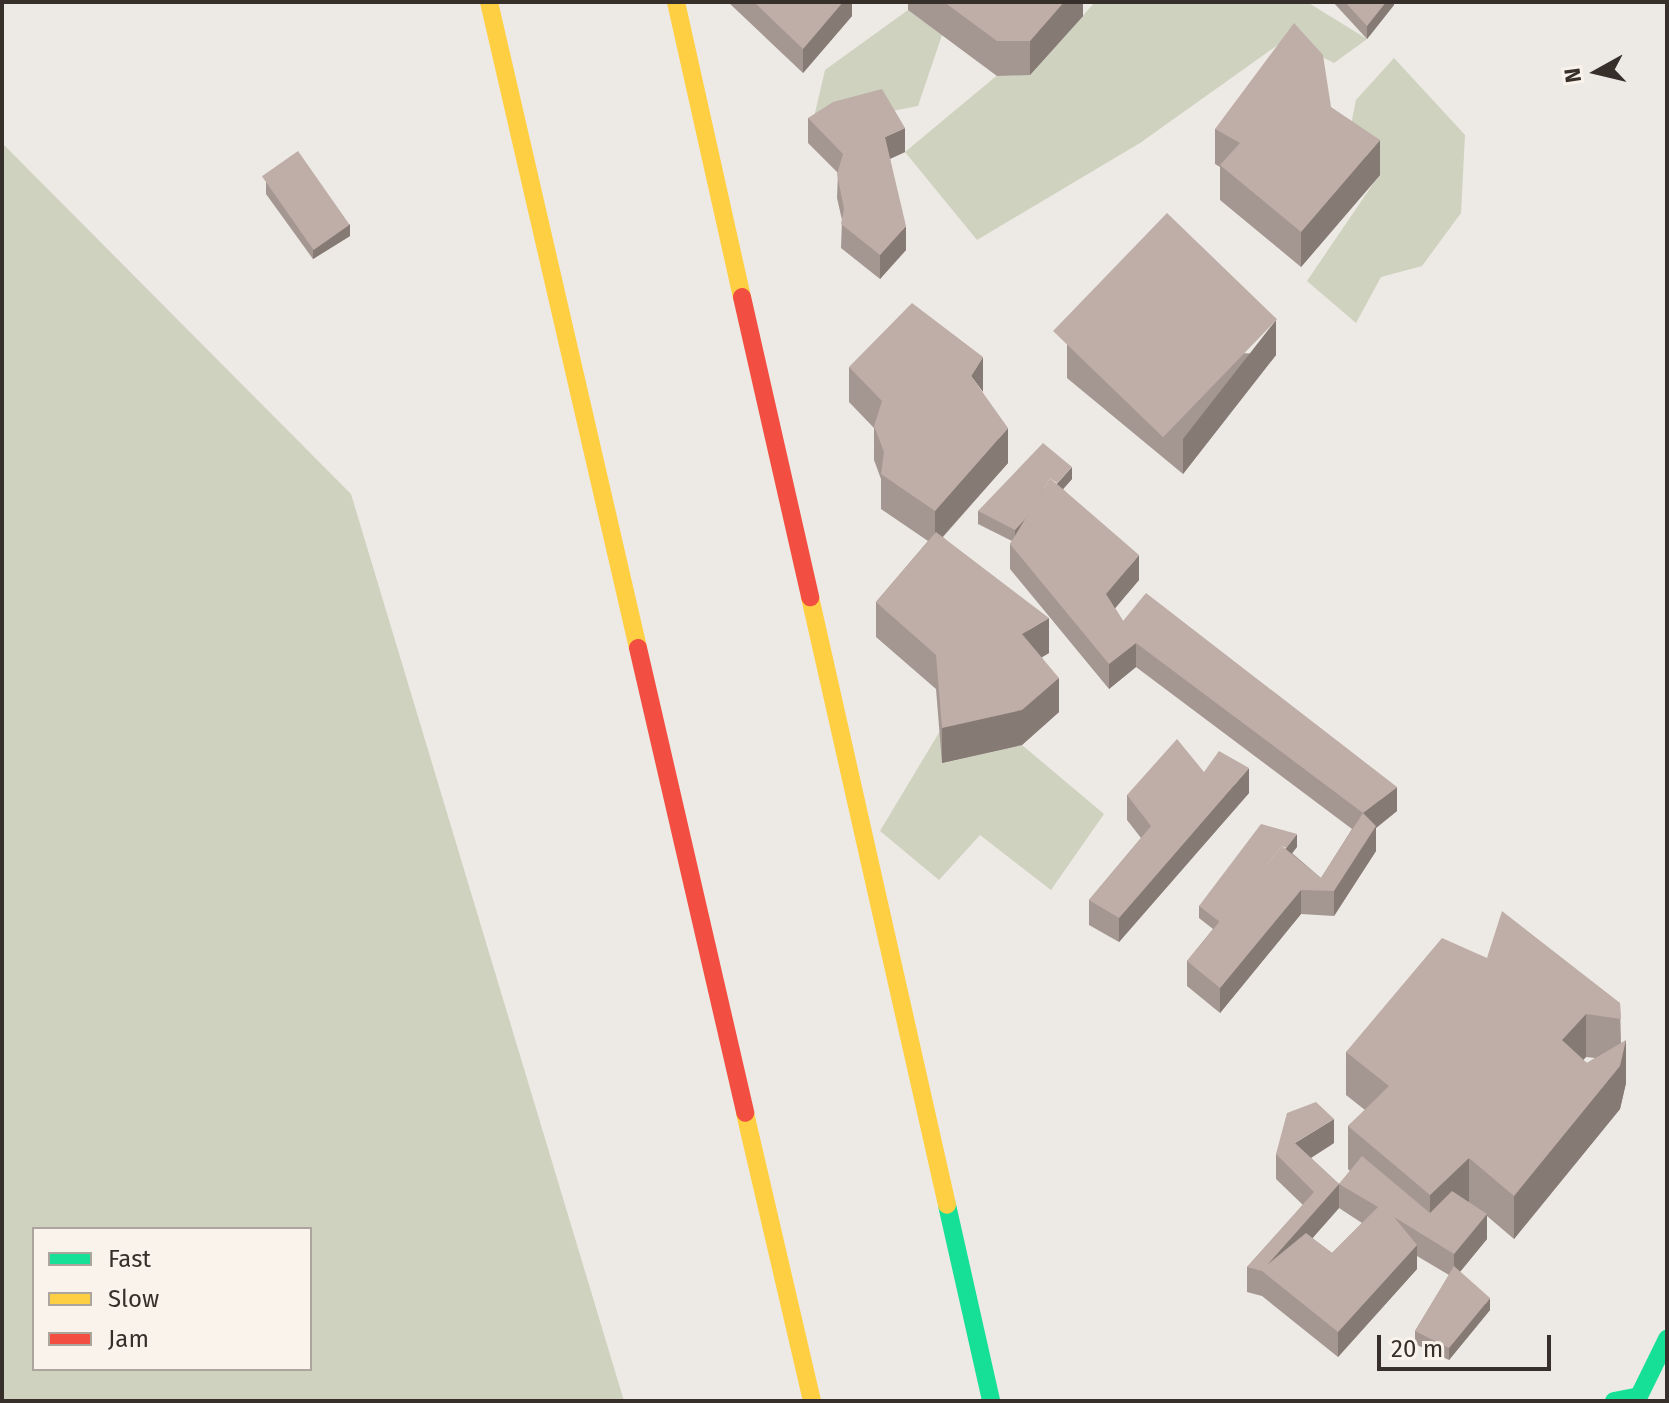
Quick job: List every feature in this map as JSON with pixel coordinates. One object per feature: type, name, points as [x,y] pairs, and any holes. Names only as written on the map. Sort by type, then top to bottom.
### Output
[{"type":"main road","points":[[489,2],[812,1401]]},
{"type":"main road","points":[[676,2],[991,1401]]},
{"type":"main road","points":[[1614,1401],[1639,1396],[1667,1339]]},
{"type":"green space","points":[[1095,2],[1307,2],[1367,39],[1334,63],[1286,39],[1140,143],[977,240],[905,152],[1018,58],[1030,75]]},
{"type":"green space","points":[[908,10],[942,35],[918,106],[882,113],[808,143],[825,70]]},
{"type":"green space","points":[[1394,58],[1465,135],[1461,213],[1422,266],[1381,277],[1356,323],[1307,281],[1379,175],[1350,130],[1356,100]]},
{"type":"green space","points":[[2,143],[351,494],[624,1401],[2,1401]]},
{"type":"green space","points":[[940,731],[943,763],[1022,745],[1104,814],[1051,890],[980,835],[939,880],[880,831]]},
{"type":"building","points":[[754,2],[843,2],[803,49]]},
{"type":"building","points":[[944,2],[1064,2],[1030,41],[997,41]]},
{"type":"building","points":[[1345,2],[1386,2],[1367,26]]},
{"type":"building","points":[[1294,23],[1323,55],[1331,107],[1380,140],[1301,232],[1220,165],[1240,143],[1215,129]]},
{"type":"building","points":[[882,89],[905,128],[885,137],[906,226],[880,255],[841,224],[844,209],[837,174],[843,154],[808,118],[833,102]]},
{"type":"building","points":[[298,151],[350,225],[314,250],[262,176]]},
{"type":"building","points":[[1167,213],[1277,319],[1163,437],[1053,331]]},
{"type":"building","points":[[912,303],[983,357],[971,376],[1008,428],[935,511],[881,474],[884,452],[874,426],[882,401],[849,367]]},
{"type":"building","points":[[1043,443],[1072,467],[1057,483],[1050,478],[1026,518],[1015,530],[978,511]]},
{"type":"building","points":[[1050,478],[1139,555],[1106,594],[1123,621],[1146,593],[1397,787],[1363,813],[1136,643],[1109,664],[1010,544]]},
{"type":"building","points":[[936,532],[1049,618],[1022,634],[1059,678],[1022,710],[942,728],[936,655],[876,602]]},
{"type":"building","points":[[1177,739],[1204,772],[1219,751],[1249,768],[1119,918],[1089,900],[1151,826],[1127,795]]},
{"type":"building","points":[[1363,813],[1376,826],[1334,891],[1301,890],[1220,988],[1187,961],[1282,846],[1321,878]]},
{"type":"building","points":[[1261,824],[1297,834],[1286,848],[1282,846],[1220,922],[1199,906]]},
{"type":"building","points":[[1502,911],[1620,1003],[1621,1019],[1586,1014],[1562,1040],[1587,1063],[1626,1040],[1620,1066],[1514,1196],[1469,1158],[1430,1195],[1348,1126],[1389,1086],[1346,1052],[1442,938],[1487,958]]},
{"type":"building","points":[[1316,1102],[1334,1119],[1295,1143],[1339,1184],[1362,1156],[1430,1213],[1452,1191],[1487,1214],[1454,1254],[1394,1217],[1417,1245],[1338,1332],[1262,1271],[1247,1267],[1314,1192],[1276,1154],[1287,1113]],"holes":[[[1339,1184],[1378,1207],[1332,1253],[1306,1233],[1267,1265]]]},
{"type":"building","points":[[1454,1266],[1490,1298],[1449,1348],[1415,1331]]},
{"type":"traffic: fast","points":[[947,1205],[991,1401]]},
{"type":"traffic: fast","points":[[1614,1401],[1639,1396],[1667,1339]]},
{"type":"traffic: slow","points":[[489,2],[638,648]]},
{"type":"traffic: slow","points":[[676,2],[742,297]]},
{"type":"traffic: slow","points":[[810,597],[947,1205]]},
{"type":"traffic: slow","points":[[745,1113],[812,1401]]},
{"type":"traffic: jam","points":[[742,297],[810,597]]},
{"type":"traffic: jam","points":[[638,648],[745,1113]]}]
